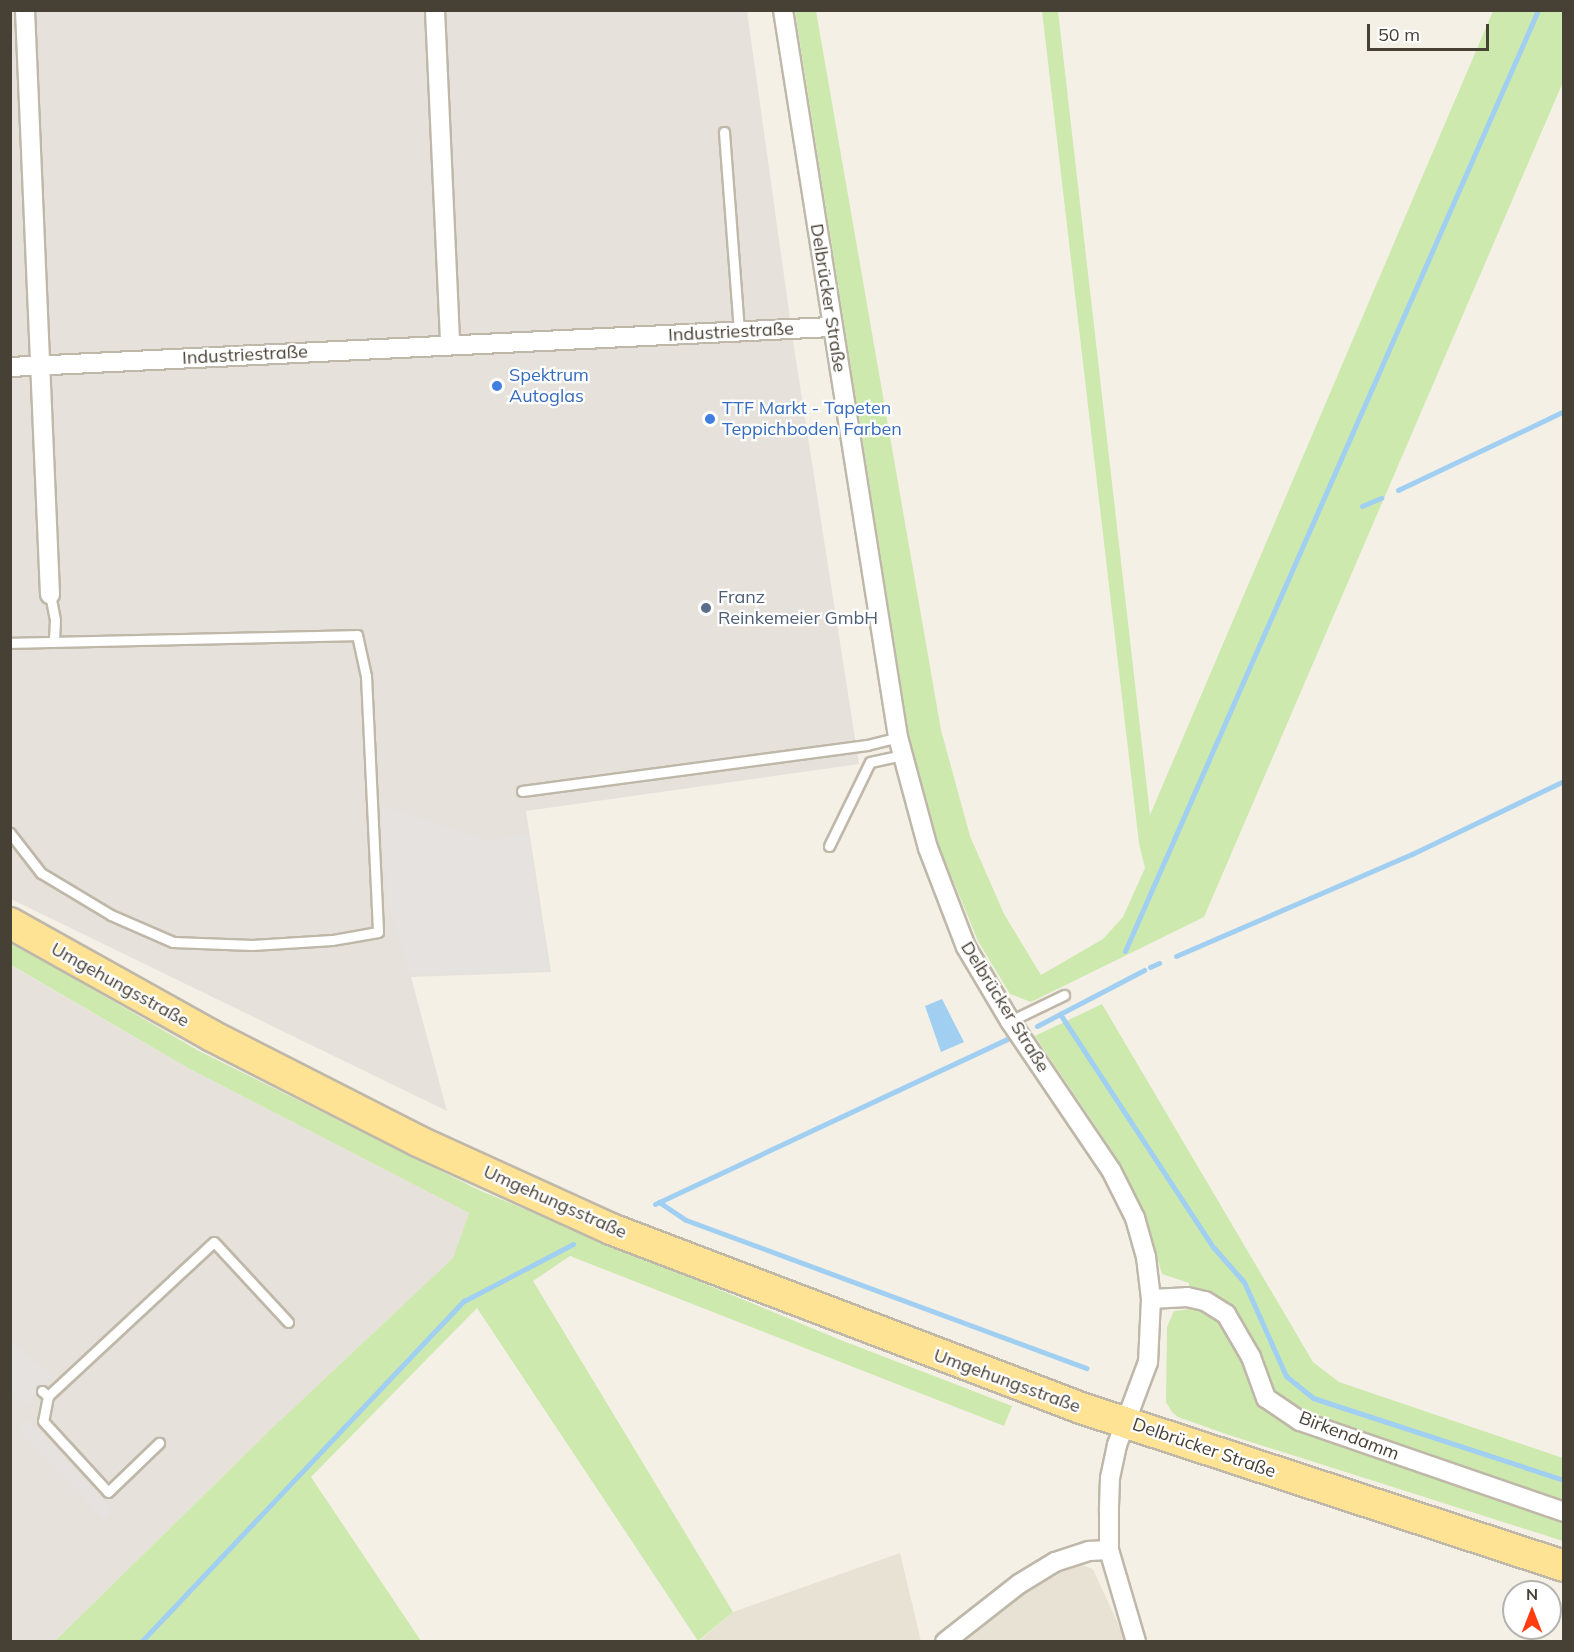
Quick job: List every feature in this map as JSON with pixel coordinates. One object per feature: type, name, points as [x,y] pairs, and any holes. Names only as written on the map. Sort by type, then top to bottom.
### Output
[{"type":"main road","name":"Umgehungsstraße","points":[[10,923],[212,1036],[304,1083],[418,1141],[611,1229],[880,1334],[1125,1424]]},
{"type":"main road","name":"Delbrücker Straße","points":[[1125,1424],[1563,1566]]},
{"type":"street","points":[[25,10],[50,594]]},
{"type":"street","points":[[435,10],[450,345]]},
{"type":"street","name":"Delbrücker Straße","points":[[783,10],[898,736],[928,848],[966,947],[1010,1021],[1111,1170],[1135,1218],[1146,1257],[1151,1299],[1148,1362],[1125,1424]]},
{"type":"street","name":"Industriestraße","points":[[10,367],[832,327]]},
{"type":"street","name":"Birkendamm","points":[[1151,1299],[1187,1297],[1205,1301],[1226,1314],[1251,1358],[1266,1398],[1300,1421],[1563,1512]]},
{"type":"street","points":[[1125,1424],[1110,1478],[1109,1550],[1137,1641]]},
{"type":"street","points":[[945,1641],[1019,1584],[1055,1562],[1089,1551],[1109,1550]]},
{"type":"lane","points":[[724,132],[739,331]]},
{"type":"lane","points":[[50,594],[55,620],[54,642]]},
{"type":"lane","points":[[10,643],[357,635],[366,675],[378,932],[332,940],[252,945],[173,942],[111,915],[41,873],[10,833]]},
{"type":"lane","points":[[522,791],[867,745],[898,736]]},
{"type":"lane","points":[[829,846],[870,762],[903,755]]},
{"type":"lane","points":[[1010,1021],[1064,994]]},
{"type":"lane","points":[[159,1443],[108,1492],[43,1421],[45,1394],[214,1242],[288,1322]]},
{"type":"shaded area","points":[[10,11],[747,11],[795,354],[859,764],[526,811],[551,972],[411,977],[447,1111],[11,899]]},
{"type":"shaded area","points":[[381,805],[489,840],[528,834],[549,970],[410,974],[387,901]]},
{"type":"shaded area","points":[[10,965],[188,1068],[469,1213],[453,1258],[268,1432],[55,1641],[11,1641]]},
{"type":"shaded area","points":[[10,1342],[54,1375],[26,1405],[11,1393]]},
{"type":"shaded area","points":[[26,1420],[113,1510],[104,1519],[17,1429]]},
{"type":"shaded area","points":[[900,1553],[921,1641],[698,1642],[733,1612]]},
{"type":"shaded area","points":[[1079,1564],[1093,1569],[1126,1641],[956,1642],[1021,1592],[1056,1569]]},
{"type":"green space","points":[[795,11],[816,11],[941,730],[970,836],[1004,914],[1041,975],[1103,939],[1123,917],[1145,868],[1139,843],[1042,11],[1058,11],[1150,815],[1493,11],[1563,11],[1563,82],[1204,917],[1031,1002],[1010,994],[978,941],[939,846],[909,735]]},
{"type":"green space","points":[[11,942],[199,1051],[481,1191],[838,1339],[1012,1406],[1004,1426],[570,1256],[533,1281],[733,1612],[698,1641],[477,1308],[311,1477],[421,1641],[55,1641],[268,1432],[453,1258],[469,1213],[188,1068],[11,965]]},
{"type":"green space","points":[[1102,1004],[1313,1362],[1339,1382],[1563,1458],[1563,1541],[1229,1435],[1178,1417],[1172,1412],[1166,1402],[1167,1327],[1174,1311],[1191,1309],[1189,1283],[1162,1274],[1144,1213],[1121,1164],[1035,1036]]},
{"type":"water","points":[[942,999],[964,1042],[941,1052],[925,1006]]},
{"type":"waterway","points":[[1125,951],[1538,10]]},
{"type":"waterway","points":[[1398,490],[1564,411]]},
{"type":"waterway","points":[[1362,506],[1381,498]]},
{"type":"waterway","points":[[1176,956],[1412,854],[1564,781]]},
{"type":"waterway","points":[[1150,967],[1159,963]]},
{"type":"waterway","points":[[1037,1026],[1144,970]]},
{"type":"waterway","points":[[1060,1014],[1214,1248],[1244,1282],[1286,1376],[1313,1398],[1564,1480]]},
{"type":"waterway","points":[[655,1204],[1009,1038]]},
{"type":"waterway","points":[[659,1202],[686,1220],[1087,1368]]},
{"type":"waterway","points":[[141,1642],[464,1301],[573,1244]]},
{"type":"place","name":"Spektrum Autoglas","points":[[497,386]]},
{"type":"place","name":"TTF Markt - Tapeten Teppichboden Farben","points":[[710,419]]},
{"type":"place","name":"Franz Reinkemeier GmbH","points":[[706,608]]}]
